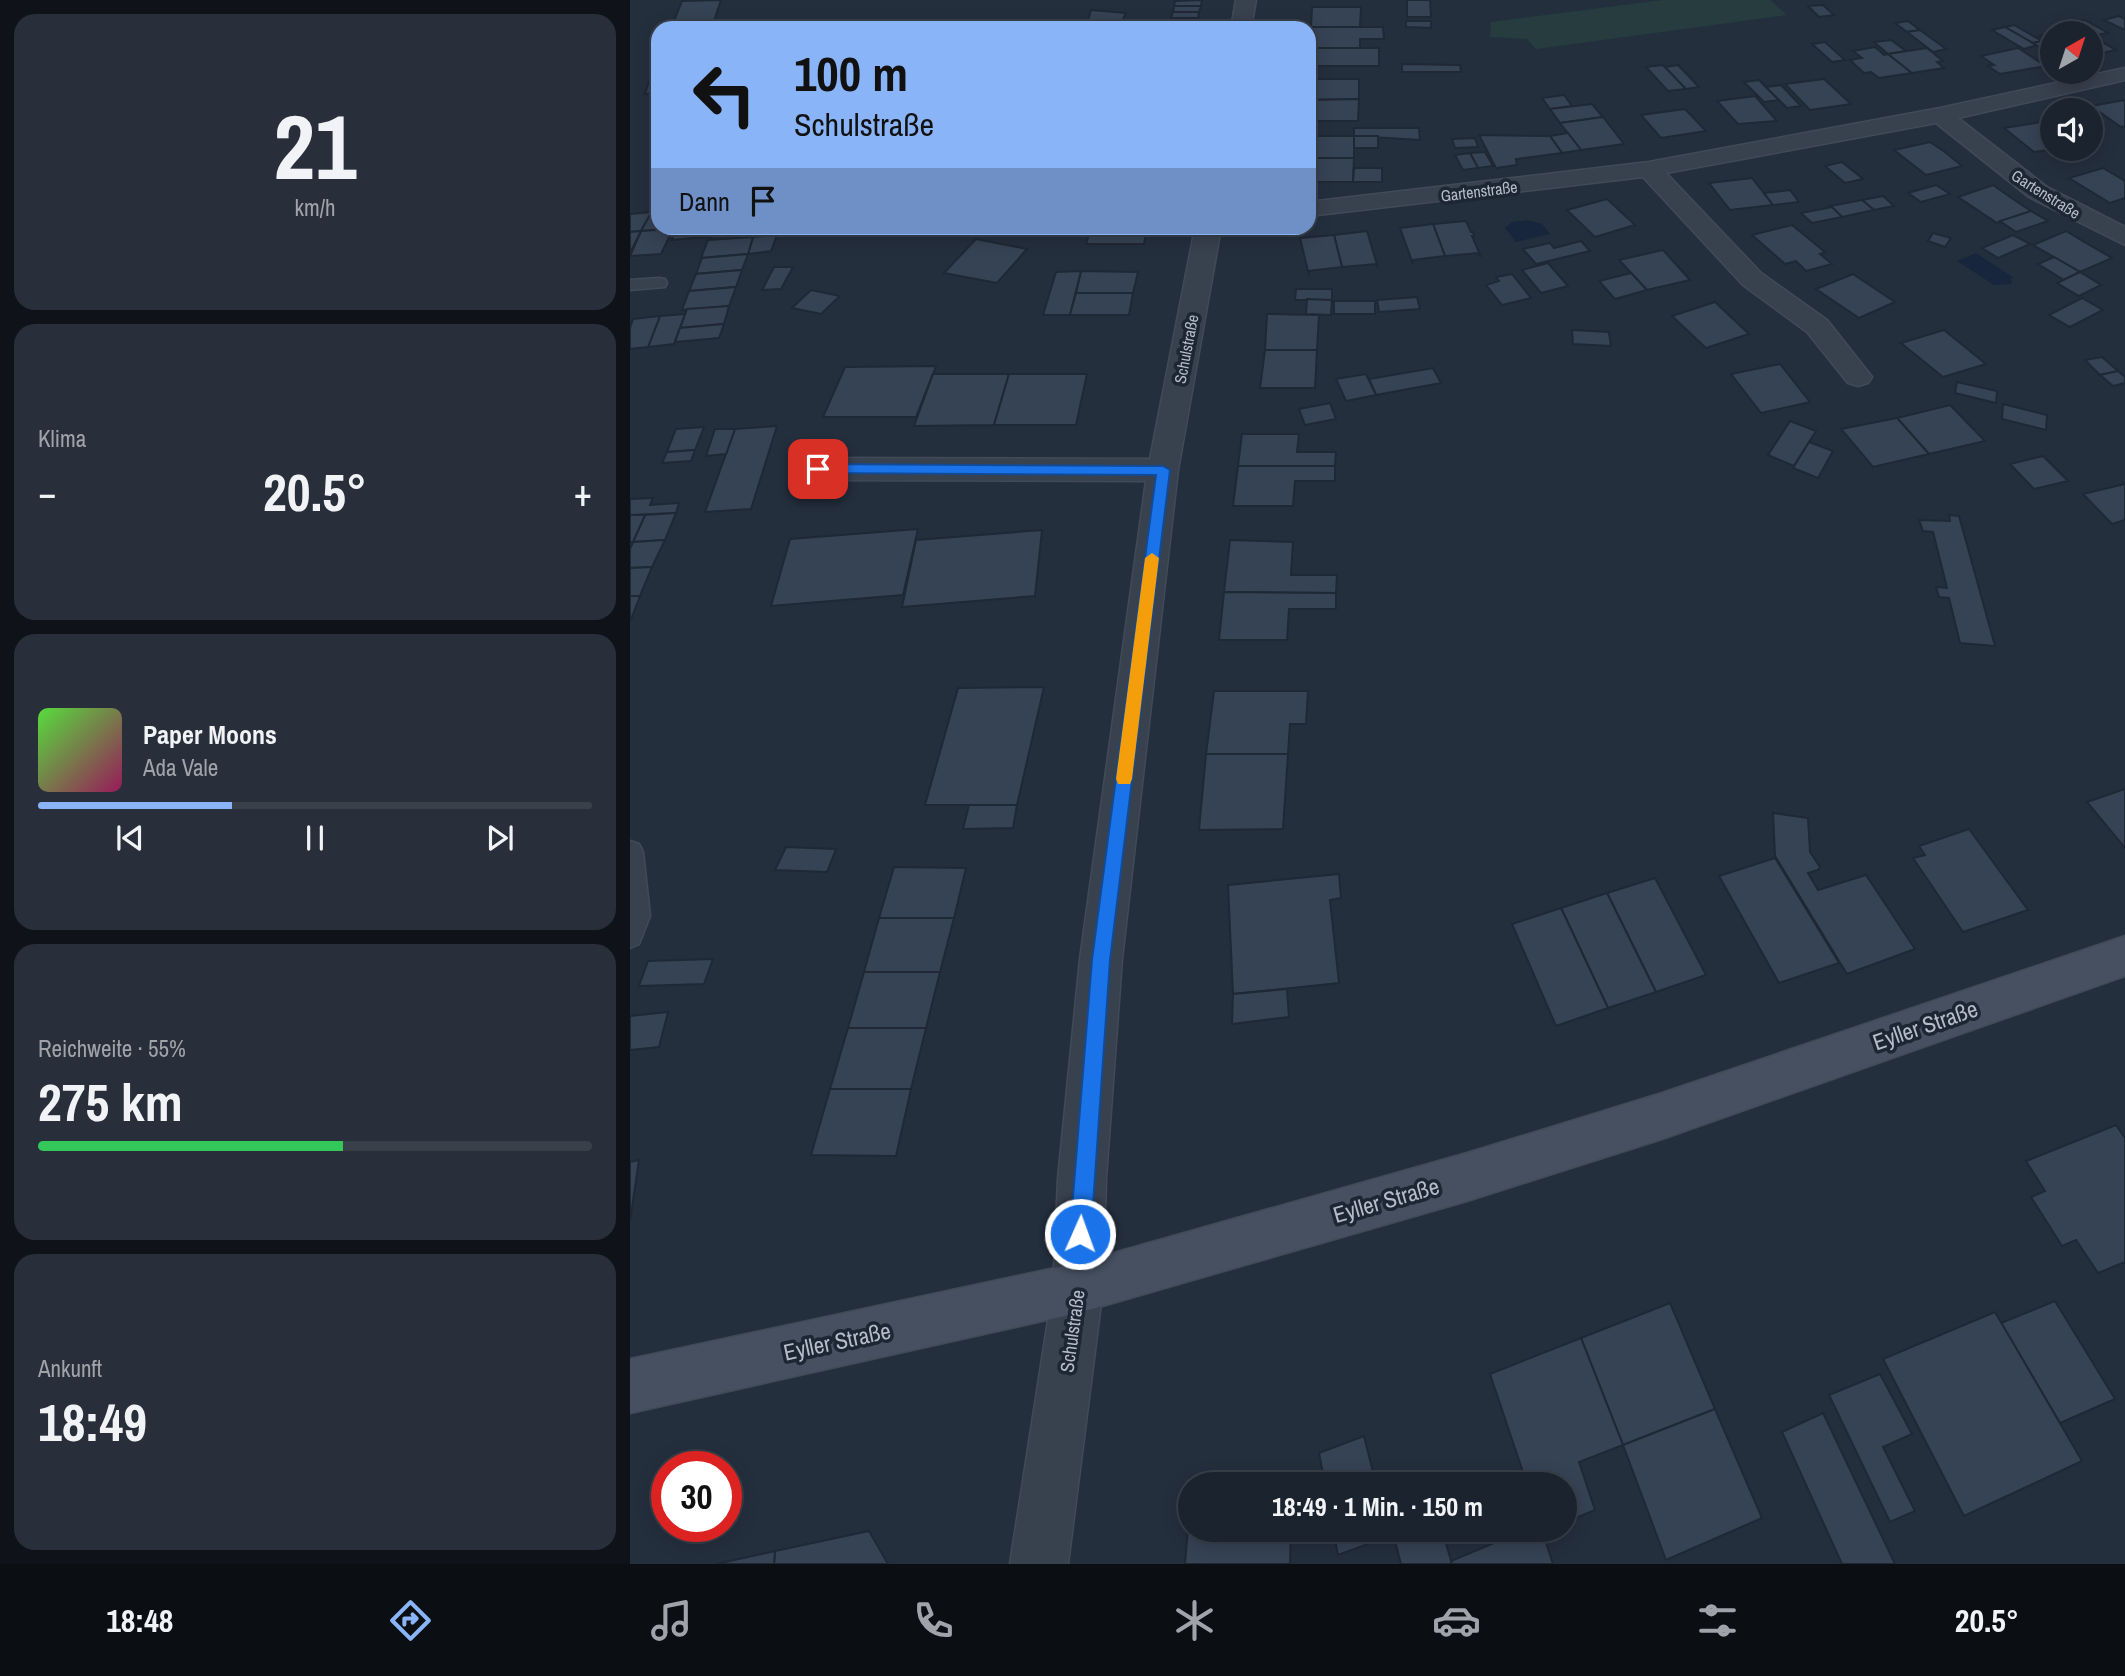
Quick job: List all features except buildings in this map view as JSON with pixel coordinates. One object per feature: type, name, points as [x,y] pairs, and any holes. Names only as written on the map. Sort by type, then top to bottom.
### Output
[{"type":"main road","name":"Eyller Straße","points":[[630,1386],[1078,1289],[1467,1177],[1662,1116],[2125,956]]},
{"type":"street","points":[[1242,21],[1246,0]]},
{"type":"street","name":"Gartenstraße","points":[[1316,208],[1649,169],[1940,115],[2125,74]]},
{"type":"street","name":"Gartenstraße","points":[[1940,115],[2038,192],[2125,237]]},
{"type":"street","points":[[1649,169],[1752,279],[1817,326],[1858,377]]},
{"type":"street","name":"Schulstraße","points":[[1039,1564],[1078,1289],[1082,1180],[1101,960],[1163,470],[1207,235]]},
{"type":"street","points":[[818,469],[1163,470]]},
{"type":"lane","points":[[630,285],[659,283]]},
{"type":"lane","points":[[630,852],[636,916],[630,935]]},
{"type":"green space","points":[[1663,0],[1770,0],[1787,15],[1536,49],[1527,39],[1490,37],[1491,22]]},
{"type":"water","points":[[1528,220],[1542,224],[1550,234],[1516,242],[1505,228],[1512,222]]},
{"type":"water","points":[[1976,253],[2014,278],[2011,279],[2012,284],[1994,285],[1957,261]]},
{"type":"slow traffic","points":[[1124,779],[1152,558]]},
{"type":"route","points":[[818,469],[1163,470],[1101,960],[1082,1180],[1080,1234]]}]
